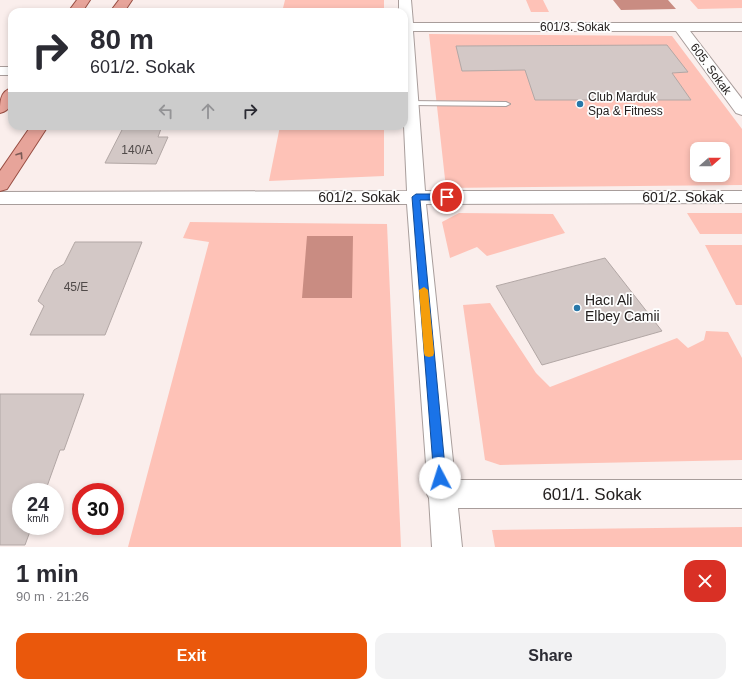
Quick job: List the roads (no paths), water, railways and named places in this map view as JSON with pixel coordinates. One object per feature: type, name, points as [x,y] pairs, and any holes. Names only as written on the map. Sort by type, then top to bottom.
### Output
[{"type":"main road","points":[[0,108],[8,98]]},
{"type":"main road","points":[[0,185],[37,130]]},
{"type":"street","name":"601/3. Sokak","points":[[408,27],[742,27]]},
{"type":"street","name":"605. Sokak","points":[[680,27],[742,110]]},
{"type":"street","points":[[408,46],[416,197],[441,494],[447,547]]},
{"type":"street","name":"601/2. Sokak","points":[[0,198],[742,198]]},
{"type":"street","name":"601/1. Sokak","points":[[441,494],[742,494]]},
{"type":"lane","points":[[411,103],[506,104]]},
{"type":"place","name":"Club Marduk Spa & Fitness","points":[[580,104]]},
{"type":"place","name":"Hacı Ali Elbey Camii","points":[[577,308]]}]
